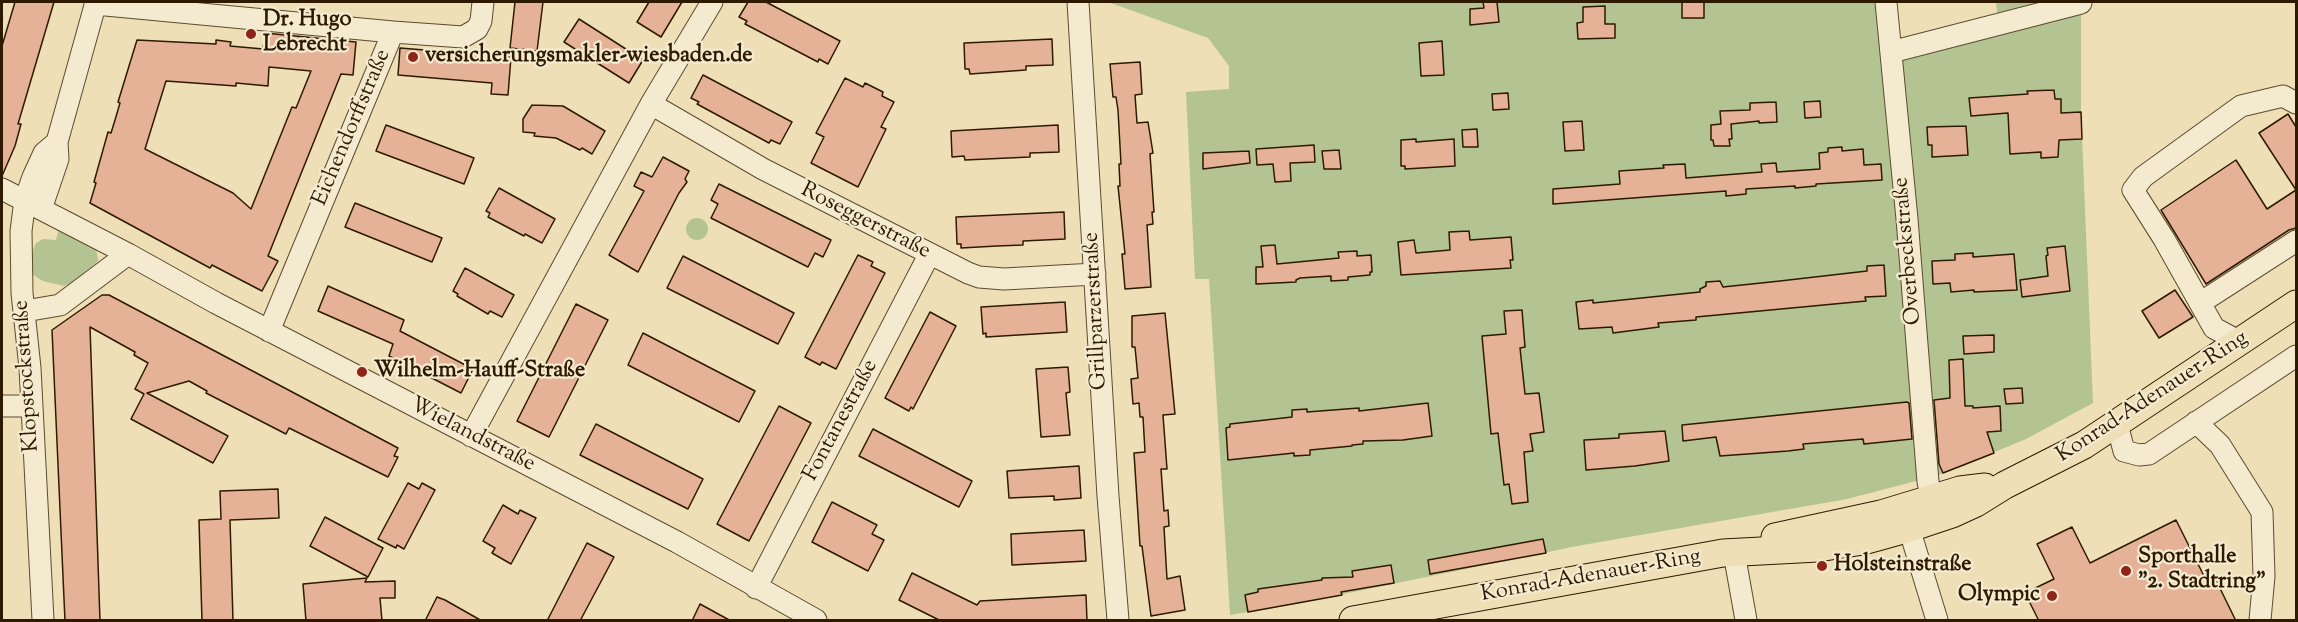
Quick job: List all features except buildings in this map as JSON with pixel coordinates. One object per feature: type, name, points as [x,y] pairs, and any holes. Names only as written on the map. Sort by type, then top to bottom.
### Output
[{"type":"main road","name":"Konrad-Adenauer-Ring","points":[[1353,621],[1458,611],[1728,553],[1748,542],[1801,532],[1952,514],[2084,445],[2296,304]]},
{"type":"main road","name":"Konrad-Adenauer-Ring","points":[[1906,518],[1932,499],[1960,490],[2005,485]]},
{"type":"street","name":"Eichendorffstraße","points":[[268,331],[393,32],[463,37],[477,28],[481,21],[483,2]]},
{"type":"street","points":[[471,436],[651,104],[712,2]]},
{"type":"street","name":"Grillparzerstraße","points":[[1078,2],[1108,496],[1118,621]]},
{"type":"street","name":"Overbeckstraße","points":[[1886,2],[1907,219],[1928,482],[1932,499]]},
{"type":"street","points":[[95,3],[393,32]]},
{"type":"street","name":"Klopstockstraße","points":[[43,621],[25,311],[22,293],[21,231],[58,159],[57,142],[95,3]]},
{"type":"street","points":[[1891,52],[2081,3]]},
{"type":"street","points":[[2240,342],[2214,328],[2164,239],[2133,190],[2143,177],[2241,106],[2283,96],[2296,103]]},
{"type":"street","name":"Roseggerstraße","points":[[651,104],[756,165],[929,255],[979,277],[1017,279],[1095,274]]},
{"type":"street","name":"Wielandstraße","points":[[2,189],[128,254],[268,331],[677,542],[816,621]]},
{"type":"street","points":[[2200,303],[2296,241]]},
{"type":"street","points":[[25,311],[60,305],[128,254]]},
{"type":"street","name":"Fontanestraße","points":[[756,588],[929,255]]},
{"type":"street","points":[[2117,424],[2124,451],[2139,455],[2149,454],[2296,356]]},
{"type":"street","points":[[2,406],[31,406]]},
{"type":"street","points":[[2196,422],[2220,445],[2262,512],[2264,576],[2260,621]]},
{"type":"street","points":[[1906,518],[1938,621]]},
{"type":"street","points":[[1728,553],[1746,621]]},
{"type":"green space","points":[[1108,2],[1880,2],[1885,58],[1999,32],[1996,2],[2081,2],[2081,112],[2093,403],[2026,439],[1939,475],[1847,499],[1577,546],[1300,603],[1230,615],[1209,279],[1195,279],[1186,92],[1229,89],[1229,66],[1208,38]]},
{"type":"green space","points":[[697,218],[705,221],[708,229],[705,237],[697,240],[689,237],[686,229],[689,221]]},
{"type":"green space","points":[[59,228],[96,247],[98,261],[73,282],[64,286],[43,281],[33,275],[31,267],[36,243],[43,239],[56,240]]},
{"type":"place","name":"Dr. Hugo Lebrecht","points":[[251,34]]},
{"type":"place","name":"versicherungsmakler-wiesbaden.de","points":[[413,57]]},
{"type":"place","name":"Wilhelm-Hauff-Straße","points":[[362,372]]},
{"type":"place","name":"Holsteinstraße","points":[[1822,566]]},
{"type":"place","name":"Sporthalle \"2. Stadtring\"","points":[[2126,571]]},
{"type":"place","name":"Olympic","points":[[2052,596]]}]
